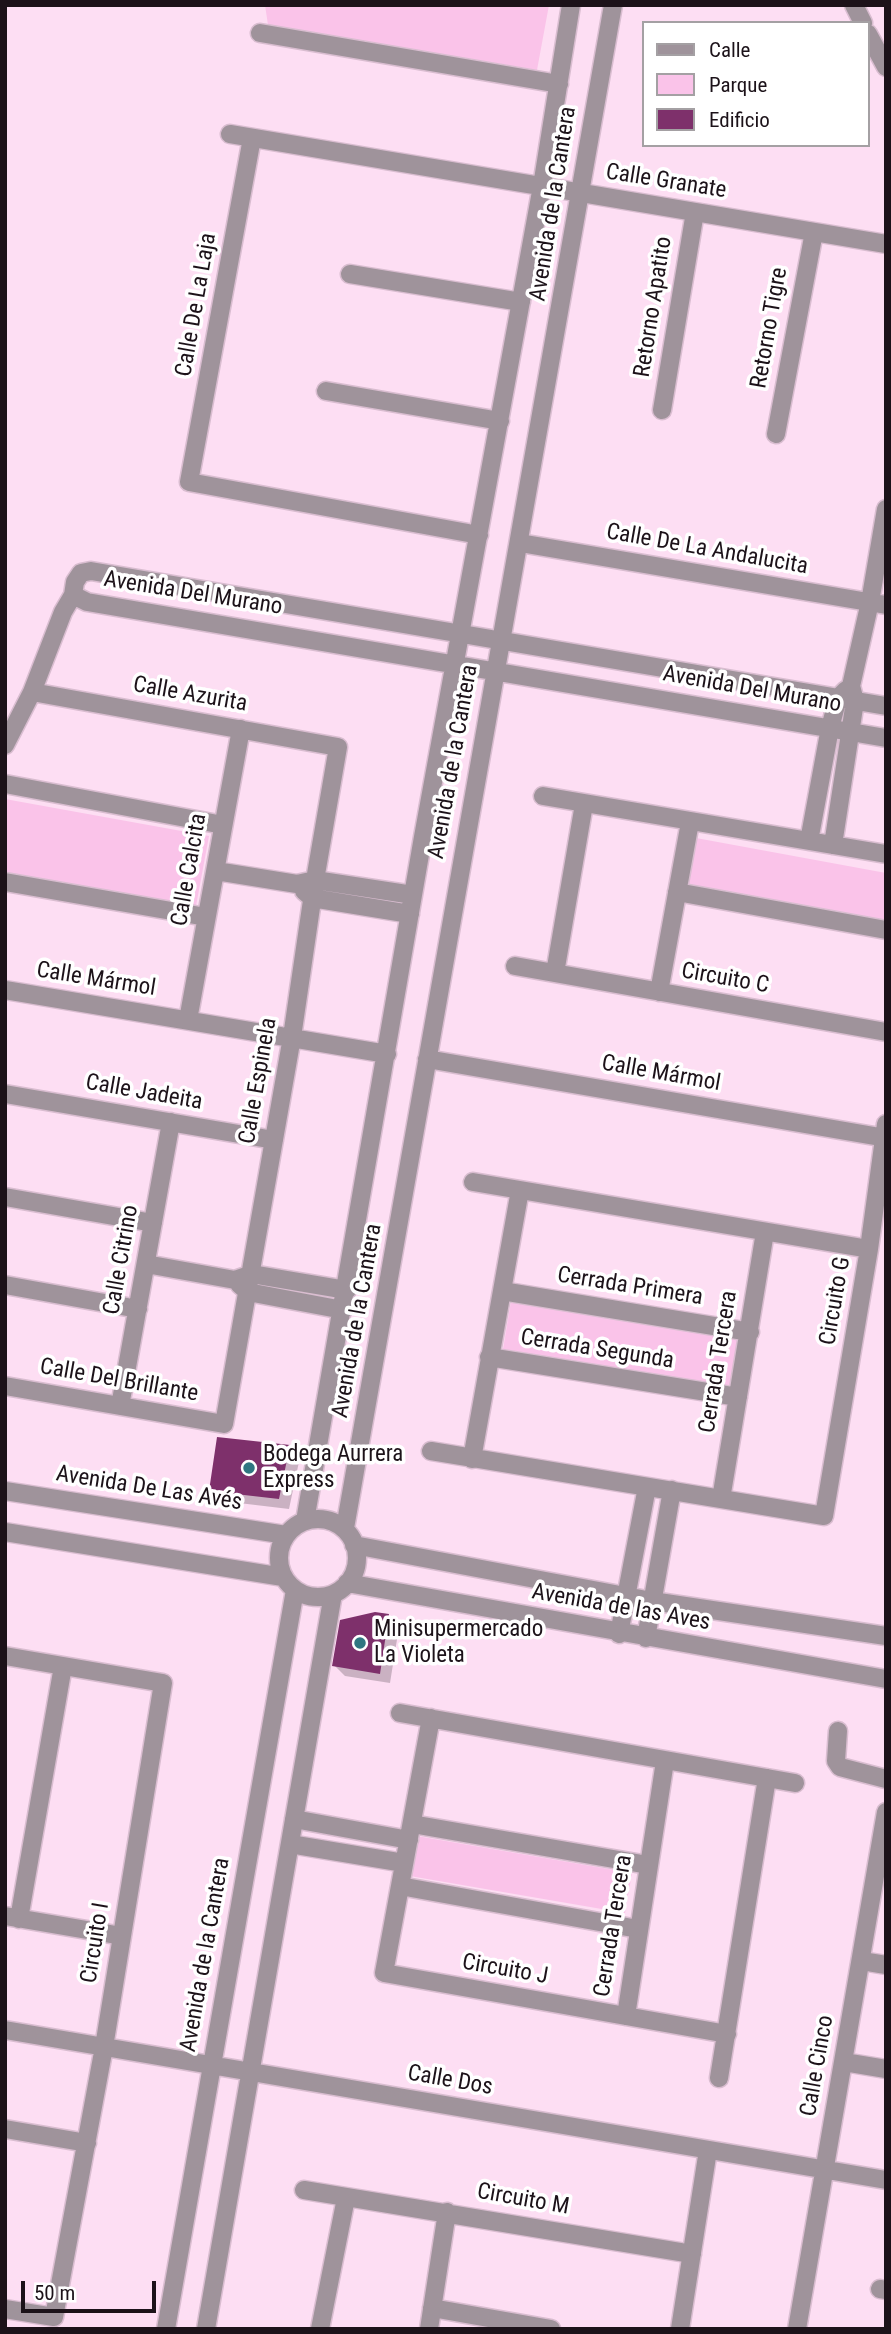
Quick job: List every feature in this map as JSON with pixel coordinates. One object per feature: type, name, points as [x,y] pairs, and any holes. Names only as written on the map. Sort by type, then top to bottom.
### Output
[{"type":"street","name":"Avenida de la Cantera","points":[[305,1521],[413,895],[542,186],[571,5]]},
{"type":"street","name":"Avenida de la Cantera","points":[[345,1528],[613,5]]},
{"type":"street","points":[[854,5],[862,21]]},
{"type":"street","points":[[260,33],[559,84]]},
{"type":"street","points":[[870,37],[886,68]]},
{"type":"street","name":"Calle Granate","points":[[230,134],[886,244]]},
{"type":"street","name":"Calle De La Laja","points":[[252,138],[190,482],[479,535]]},
{"type":"street","name":"Retorno Apatito","points":[[662,410],[695,212]]},
{"type":"street","name":"Retorno Tigre","points":[[776,434],[814,232]]},
{"type":"street","points":[[351,274],[521,302]]},
{"type":"street","points":[[326,391],[500,421]]},
{"type":"street","points":[[808,841],[830,728],[848,695],[878,604],[886,509]]},
{"type":"street","name":"Calle De La Andalucita","points":[[520,543],[878,604]]},
{"type":"street","name":"Avenida Del Murano","points":[[886,706],[848,695],[501,643],[91,571],[81,573],[75,582],[73,594],[87,602],[456,662],[886,738]]},
{"type":"street","points":[[5,745],[32,692],[63,612],[73,594]]},
{"type":"street","name":"Calle Azurita","points":[[32,692],[338,747]]},
{"type":"street","points":[[832,845],[851,732],[848,695]]},
{"type":"street","name":"Calle Calcita","points":[[188,1020],[241,729]]},
{"type":"street","name":"Calle Espinela","points":[[224,1424],[245,1282],[292,1037],[313,889],[338,747]]},
{"type":"street","points":[[5,784],[223,825]]},
{"type":"street","points":[[543,796],[886,854]]},
{"type":"street","points":[[555,973],[584,804]]},
{"type":"street","points":[[659,992],[690,822]]},
{"type":"street","points":[[216,871],[297,884],[410,914]]},
{"type":"street","points":[[5,882],[206,917]]},
{"type":"street","points":[[313,889],[413,895]]},
{"type":"street","points":[[677,892],[886,929]]},
{"type":"street","name":"Circuito C","points":[[514,966],[886,1032]]},
{"type":"street","name":"Calle Mármol","points":[[5,990],[387,1054]]},
{"type":"street","name":"Calle Mármol","points":[[427,1059],[885,1133]]},
{"type":"street","name":"Calle Jadeita","points":[[5,1094],[274,1140]]},
{"type":"street","name":"Calle Citrino","points":[[120,1406],[171,1122]]},
{"type":"street","points":[[869,1249],[885,1133]]},
{"type":"street","name":"Circuito G","points":[[430,1451],[824,1516],[869,1249],[473,1182]]},
{"type":"street","points":[[472,1459],[520,1190]]},
{"type":"street","points":[[5,1197],[153,1223]]},
{"type":"street","name":"Cerrada Tercera","points":[[721,1499],[765,1232]]},
{"type":"street","points":[[146,1264],[245,1282],[343,1310]]},
{"type":"street","points":[[245,1282],[346,1290]]},
{"type":"street","points":[[5,1285],[138,1309]]},
{"type":"street","name":"Cerrada Primera","points":[[502,1291],[750,1332]]},
{"type":"street","name":"Cerrada Segunda","points":[[489,1357],[738,1397]]},
{"type":"street","name":"Calle Del Brillante","points":[[5,1386],[224,1424]]},
{"type":"street","points":[[620,1633],[647,1487]]},
{"type":"street","points":[[646,1638],[672,1490]]},
{"type":"street","name":"Avenida De Las Avés","points":[[5,1491],[286,1535]]},
{"type":"street","points":[[206,2329],[293,1819],[340,1589],[354,1572],[354,1545],[345,1528],[318,1519],[305,1521],[286,1535],[278,1555],[289,1583]]},
{"type":"street","points":[[5,1532],[289,1583],[307,1595],[340,1589]]},
{"type":"street","name":"Avenida de las Aves","points":[[354,1545],[626,1597],[886,1636]]},
{"type":"street","name":"Avenida de la Cantera","points":[[166,2329],[289,1583]]},
{"type":"street","name":"Avenida de las Aves","points":[[340,1589],[620,1633],[886,1679]]},
{"type":"street","name":"Circuito I","points":[[5,1656],[163,1683],[104,2047],[54,2318],[5,2309]]},
{"type":"street","points":[[64,1666],[12,1917],[122,1936]]},
{"type":"street","points":[[400,1713],[795,1783]]},
{"type":"street","name":"Circuito J","points":[[431,1718],[384,1973],[727,2034]]},
{"type":"street","points":[[838,1731],[836,1761],[840,1768],[886,1779]]},
{"type":"street","name":"Cerrada Tercera","points":[[626,2016],[664,1761]]},
{"type":"street","points":[[719,2078],[767,1778]]},
{"type":"street","name":"Calle Cinco","points":[[797,2329],[886,1812]]},
{"type":"street","points":[[293,1819],[410,1832],[648,1865]]},
{"type":"street","points":[[290,1844],[404,1863]]},
{"type":"street","points":[[400,1886],[638,1929]]},
{"type":"street","points":[[862,1961],[886,1965]]},
{"type":"street","name":"Calle Dos","points":[[5,2030],[886,2180]]},
{"type":"street","points":[[844,2062],[886,2068]]},
{"type":"street","points":[[5,2129],[87,2143]]},
{"type":"street","points":[[680,2329],[708,2150]]},
{"type":"street","name":"Circuito M","points":[[304,2190],[692,2254]]},
{"type":"street","points":[[320,2329],[346,2198]]},
{"type":"street","points":[[429,2329],[447,2212]]},
{"type":"street","points":[[432,2308],[551,2329]]},
{"type":"green space","points":[[265,5],[549,5],[537,70],[268,25]]},
{"type":"green space","points":[[5,799],[209,836],[196,906],[5,872]]},
{"type":"green space","points":[[696,838],[886,873],[886,920],[687,884]]},
{"type":"green space","points":[[511,1301],[738,1340],[729,1388],[503,1349]]},
{"type":"green space","points":[[411,1835],[632,1873],[625,1913],[404,1875]]},
{"type":"building","name":"Bodega Aurrera Express","points":[[217,1437],[290,1445],[279,1499],[209,1491]]},
{"type":"building","name":"Minisupermercado La Violeta","points":[[375,1612],[389,1614],[380,1674],[332,1666],[340,1620]]},
{"type":"place","name":"Bodega Aurrera Express","points":[[249,1468]]},
{"type":"place","name":"Minisupermercado La Violeta","points":[[360,1643]]}]
